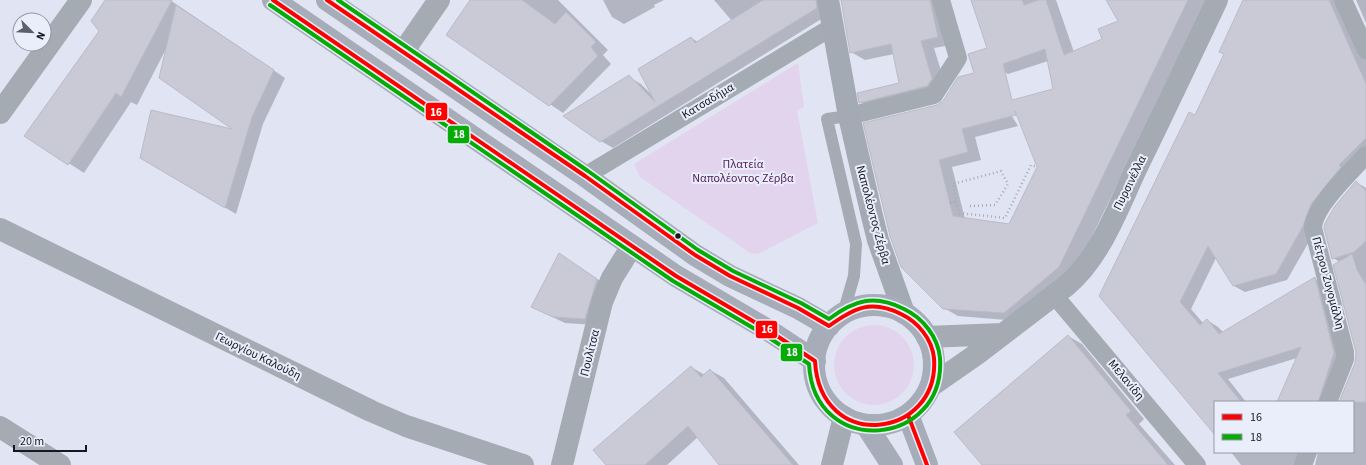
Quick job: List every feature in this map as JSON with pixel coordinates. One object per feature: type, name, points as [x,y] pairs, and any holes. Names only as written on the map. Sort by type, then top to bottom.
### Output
[{"type":"main road","points":[[273,0],[676,276],[768,330],[814,361]]},
{"type":"main road","points":[[327,0],[585,176],[678,243],[724,273],[798,308],[836,320]]},
{"type":"main road","name":"Ναπολέοντος Ζέρβα","points":[[828,0],[849,116],[878,240],[904,313]]},
{"type":"main road","points":[[880,305],[904,313],[917,323],[927,337],[934,361],[931,386],[923,400],[908,415],[885,425],[866,425],[844,418],[829,406],[819,389],[816,380],[814,361],[819,342],[836,320],[861,307],[880,305]]},
{"type":"main road","points":[[908,415],[927,465]]},
{"type":"main road","points":[[866,425],[892,465]]},
{"type":"street","points":[[0,113],[80,0]]},
{"type":"street","points":[[402,52],[439,0]]},
{"type":"street","points":[[849,116],[934,95],[958,58],[941,0]]},
{"type":"street","name":"Πυρσινέλλα","points":[[931,386],[977,354],[1078,275],[1099,245],[1217,0]]},
{"type":"street","points":[[1343,0],[1366,50]]},
{"type":"street","name":"Κατσαδήμα","points":[[585,176],[832,27]]},
{"type":"street","name":"Πέτρου Ζυγομάλλη","points":[[1328,401],[1345,359],[1345,352],[1313,228],[1313,221],[1324,203],[1366,155]]},
{"type":"street","name":"Γεωργίου Καλούδη","points":[[0,229],[371,411],[406,426],[523,465]]},
{"type":"street","name":"Πουλίτσα","points":[[562,465],[602,302],[612,278],[632,246]]},
{"type":"street","name":"Μελανίδη","points":[[1054,295],[1198,465]]},
{"type":"street","points":[[927,337],[1002,334]]},
{"type":"street","points":[[832,465],[844,418]]},
{"type":"street","points":[[0,427],[60,465]]},
{"type":"street","points":[[1303,465],[1308,453]]},
{"type":"lane","points":[[836,320],[854,276],[856,244],[827,119],[849,116]]},
{"type":"path","points":[[970,206],[995,205],[1008,184],[1001,172],[952,184],[959,212],[1005,218],[1031,165],[1037,168]]},
{"type":"path","points":[[950,203],[957,202]]},
{"type":"green space","name":"Πλατεία Ναπολέοντος Ζέρβα","points":[[798,63],[804,107],[797,110],[818,223],[764,251],[757,254],[750,253],[640,177],[634,164]]},
{"type":"green space","points":[[874,325],[889,328],[902,337],[911,350],[914,365],[911,380],[902,393],[889,402],[874,405],[859,402],[846,393],[837,380],[834,365],[837,350],[846,337],[859,328]]},
{"type":"building","points":[[105,0],[172,0],[121,97],[116,93],[68,165],[24,136],[99,31],[91,21]]},
{"type":"building","points":[[470,0],[522,0],[555,24],[566,12],[596,42],[591,47],[598,56],[549,106],[446,35]]},
{"type":"building","points":[[763,0],[816,0],[817,8],[600,142],[563,116],[629,75],[655,102],[638,69],[691,37],[695,43]]},
{"type":"building","points":[[841,0],[930,0],[938,37],[921,41],[932,79],[927,86],[859,103],[857,93],[899,83],[891,44],[850,53]]},
{"type":"building","points":[[971,0],[1022,0],[1024,5],[1039,0],[1046,0],[1064,55],[1102,39],[1098,29],[1118,21],[1106,0],[1188,0],[1059,267],[1004,313],[943,309],[901,267],[890,236],[863,123],[937,105],[943,101],[958,77],[974,73],[968,54],[987,48]],"holes":[[[1045,49],[1053,89],[1012,100],[1003,64]],[[1015,111],[1037,167],[1009,224],[953,216],[939,160],[968,152],[962,129],[1016,115]]]},
{"type":"building","points":[[1243,0],[1329,0],[1366,84],[1366,138],[1339,165],[1341,167],[1311,204],[1303,226],[1276,274],[1233,286],[1208,246],[1180,302],[1200,325],[1207,319],[1219,334],[1315,277],[1334,353],[1318,401],[1277,401],[1301,347],[1218,373],[1240,401],[1214,401],[1214,434],[1099,296],[1189,112],[1195,115],[1224,54],[1219,52]]},
{"type":"building","points":[[176,5],[274,70],[252,117],[225,208],[140,158],[151,110],[232,129],[159,78]]},
{"type":"building","points":[[1356,181],[1366,191],[1366,241],[1354,252],[1332,259],[1324,228],[1325,223],[1335,206]]},
{"type":"building","points":[[559,253],[597,279],[585,319],[553,317],[531,307]]},
{"type":"building","points":[[1352,254],[1357,270],[1366,285],[1366,402],[1339,401],[1355,363],[1356,352],[1333,265]]},
{"type":"building","points":[[1068,335],[1131,411],[1126,415],[1168,465],[982,465],[954,432]]},
{"type":"building","points":[[691,366],[701,377],[710,369],[793,465],[719,465],[688,426],[645,465],[606,465],[593,450]]},
{"type":"transit line","name":"16","points":[[273,0],[676,276],[768,330],[815,361],[822,391],[837,411],[856,422],[879,425],[900,419],[919,406],[931,385],[934,358],[933,351],[927,338],[918,326],[907,317],[890,309],[872,306],[855,310],[829,326],[798,308],[730,276],[695,255],[585,176],[327,0]]},
{"type":"transit line","name":"18","points":[[270,5],[673,281],[765,335],[809,364],[816,395],[832,416],[854,428],[879,430],[903,424],[923,410],[936,388],[940,358],[939,350],[933,336],[923,323],[911,313],[893,304],[865,301],[847,307],[829,319],[801,303],[733,271],[698,250],[588,171],[338,0]]},
{"type":"transit line","name":"16","points":[[908,415],[927,465]]}]
